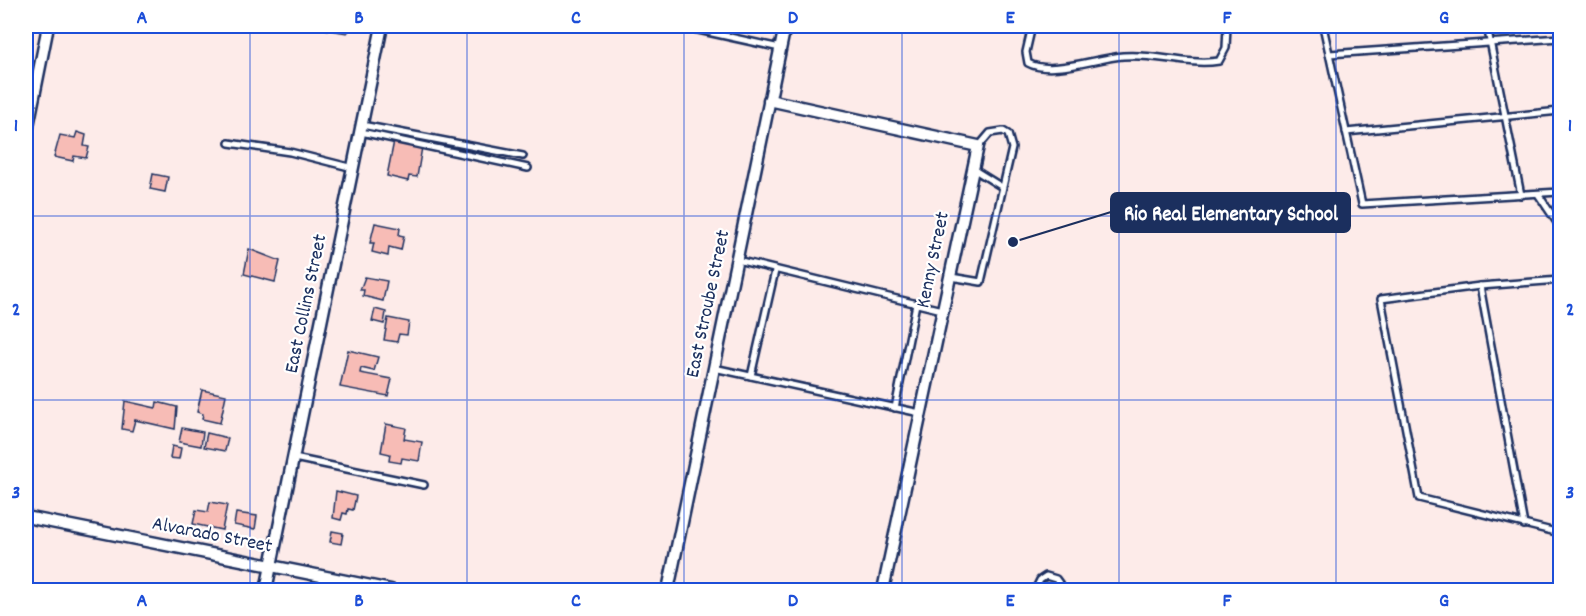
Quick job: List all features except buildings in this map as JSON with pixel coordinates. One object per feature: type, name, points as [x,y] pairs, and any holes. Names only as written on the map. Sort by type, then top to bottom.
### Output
[{"type":"street","points":[[26,136],[48,26]]},
{"type":"street","name":"East Collins Street","points":[[266,591],[382,26]]},
{"type":"street","name":"East Stroube Street","points":[[668,591],[785,26]]},
{"type":"street","points":[[770,100],[978,146]]},
{"type":"street","name":"Kenny Street","points":[[883,591],[978,146]]},
{"type":"street","name":"Alvarado Street","points":[[26,517],[271,566],[337,585],[390,591]]},
{"type":"lane","points":[[680,26],[780,48]]},
{"type":"lane","points":[[1032,26],[1026,52],[1028,63],[1044,69],[1121,56],[1163,57],[1204,63],[1219,62],[1226,48],[1227,26]]},
{"type":"lane","points":[[1323,26],[1362,204],[1560,192]]},
{"type":"lane","points":[[1486,26],[1521,195]]},
{"type":"lane","points":[[1329,54],[1560,38]]},
{"type":"lane","points":[[1346,132],[1560,111]]},
{"type":"lane","points":[[362,129],[523,156]]},
{"type":"lane","points":[[362,129],[528,168]]},
{"type":"lane","points":[[949,277],[981,282],[1012,148],[1008,134],[1003,131],[990,133],[978,146]]},
{"type":"lane","points":[[229,143],[290,152],[353,168]]},
{"type":"lane","points":[[973,169],[1002,187]]},
{"type":"lane","points":[[1538,194],[1560,227]]},
{"type":"lane","points":[[737,260],[942,310]]},
{"type":"lane","points":[[750,376],[775,271]]},
{"type":"lane","points":[[1560,280],[1480,286],[1381,299],[1419,498],[1560,533]]},
{"type":"lane","points":[[1480,286],[1524,525]]},
{"type":"lane","points":[[895,408],[916,304]]},
{"type":"lane","points":[[714,368],[920,414]]},
{"type":"lane","points":[[294,458],[424,485]]},
{"type":"lane","points":[[1035,591],[1040,580],[1046,576],[1056,579],[1064,591]]},
{"type":"place","name":"Rio Real Elementary School","points":[[1013,242]]}]
